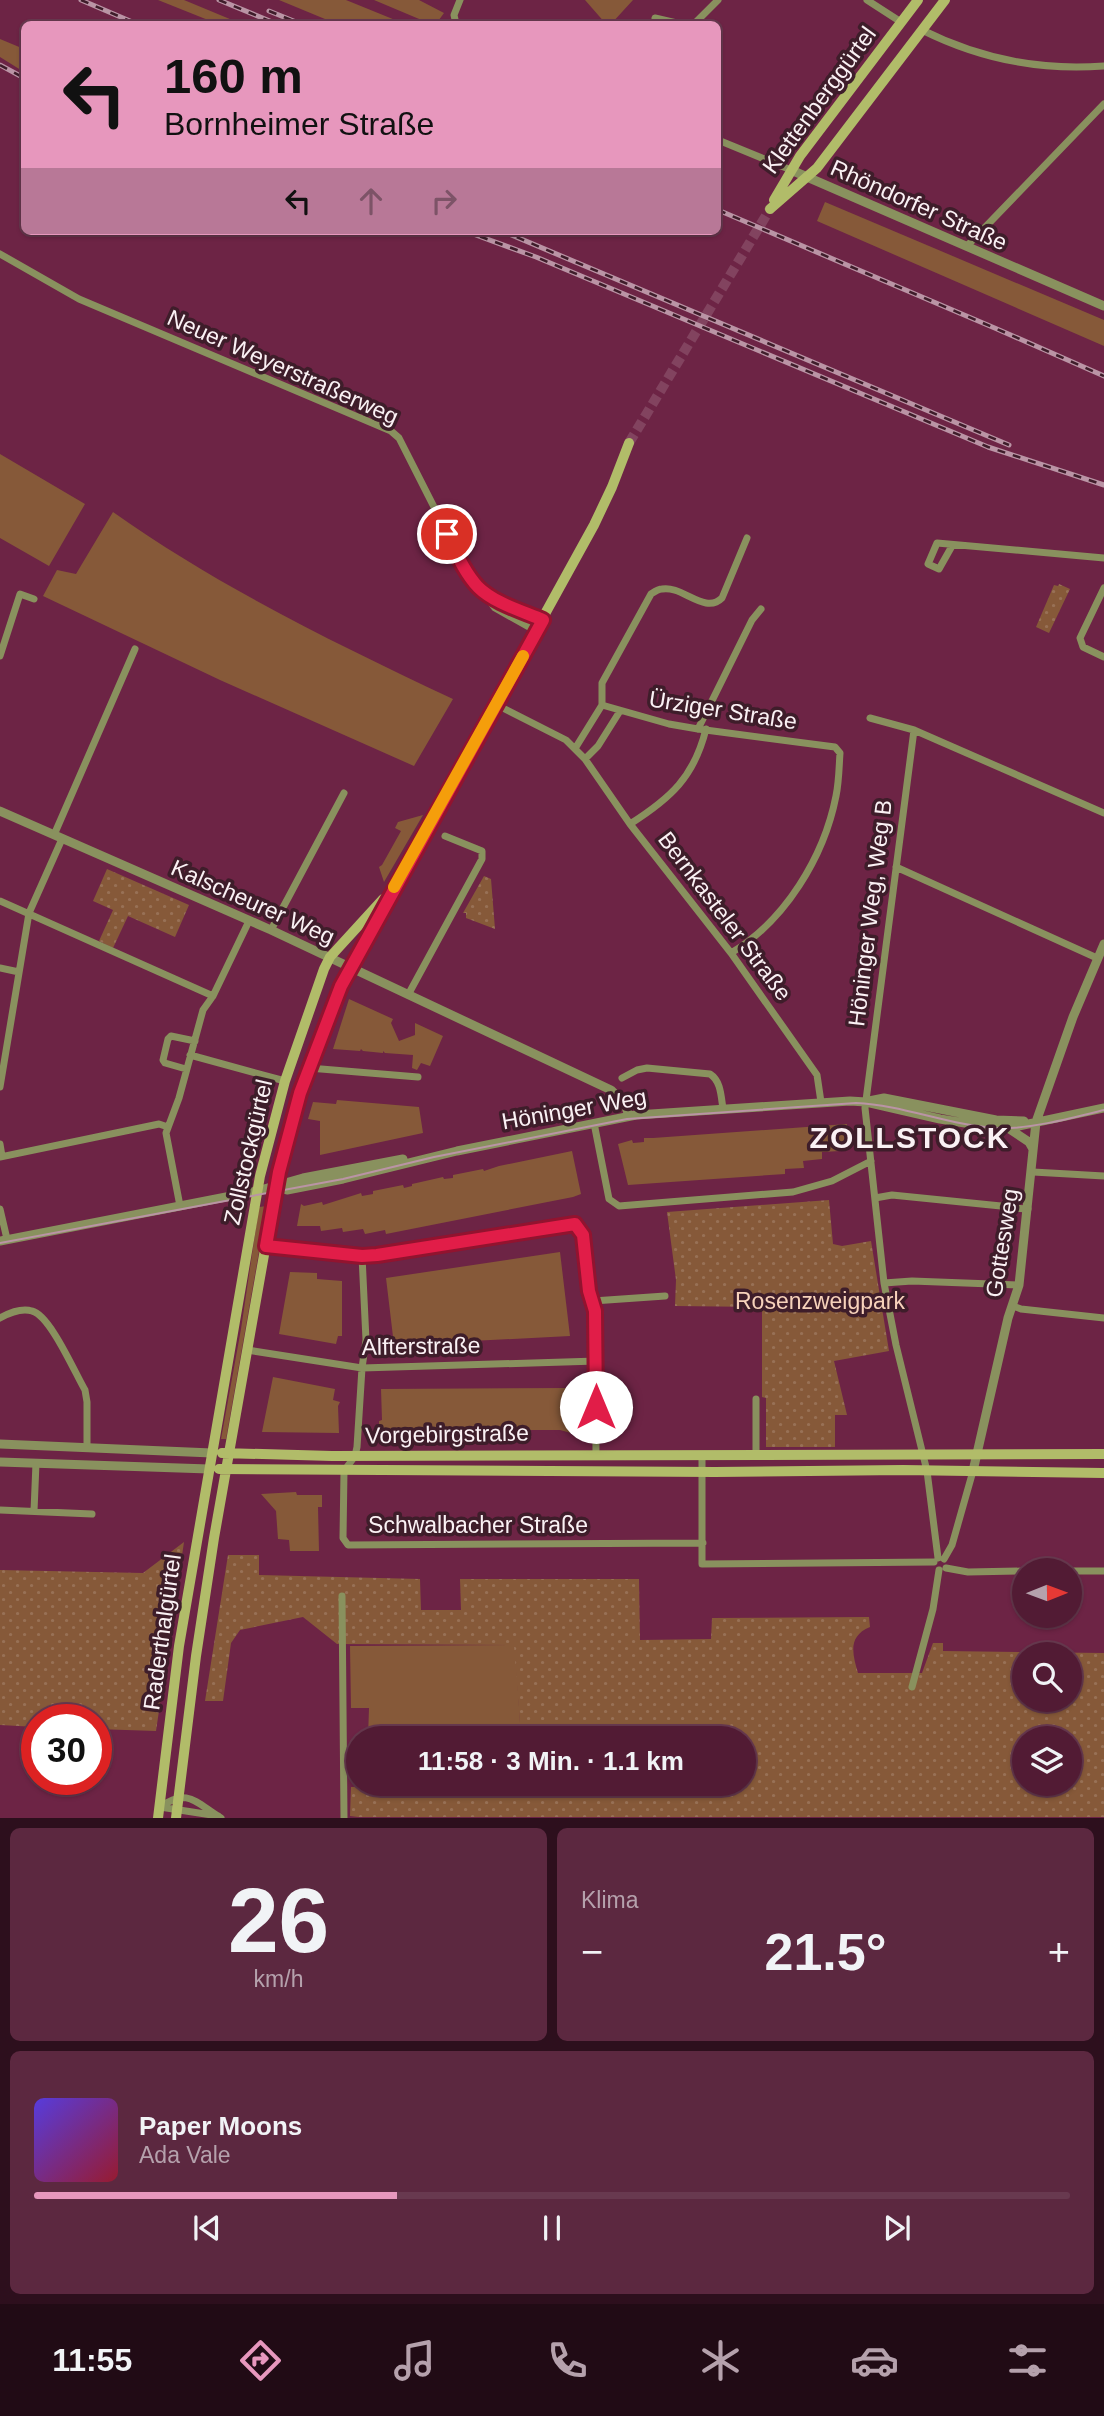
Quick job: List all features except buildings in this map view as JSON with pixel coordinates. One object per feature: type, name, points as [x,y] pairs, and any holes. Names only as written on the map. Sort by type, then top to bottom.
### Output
[{"type":"main road","name":"Klettenberggürtel","points":[[918,0],[791,170],[770,209],[817,168],[945,0]]},
{"type":"main road","name":"Zollstockgürtel","points":[[229,1454],[276,1187],[292,1120],[341,986],[543,620],[612,487],[629,443]]},
{"type":"main road","name":"Zollstockgürtel","points":[[212,1453],[257,1191],[285,1081],[309,1008],[330,957],[393,890]]},
{"type":"main road","name":"Vorgebirgstraße","points":[[212,1453],[355,1456],[1104,1454]]},
{"type":"main road","name":"Raderthalgürtel","points":[[159,1812],[180,1646],[212,1453]]},
{"type":"main road","name":"Raderthalgürtel","points":[[177,1813],[195,1656],[229,1454]]},
{"type":"main road","name":"Vorgebirgstraße","points":[[209,1469],[1104,1473]]},
{"type":"main road","points":[[180,1646],[187,1654],[195,1656]]},
{"type":"street","points":[[455,21],[460,0]]},
{"type":"street","points":[[697,21],[718,0]]},
{"type":"street","points":[[867,0],[901,22]]},
{"type":"street","points":[[655,18],[668,21]]},
{"type":"street","points":[[922,30],[959,47],[1037,66],[1104,66]]},
{"type":"street","points":[[967,246],[1104,104]]},
{"type":"street","name":"Rhöndorfer Straße","points":[[721,141],[1104,306]]},
{"type":"street","name":"Neuer Weyerstraßerweg","points":[[0,254],[79,299],[391,431],[399,438],[468,574],[495,608],[536,631]]},
{"type":"street","points":[[576,747],[603,705],[602,682],[651,594],[662,589],[671,589],[711,604],[718,603],[747,538]]},
{"type":"street","points":[[952,546],[1104,558]]},
{"type":"street","points":[[1104,588],[1080,643],[1104,657]]},
{"type":"street","name":"Neuer Weyerstraßerweg","points":[[480,589],[543,620]]},
{"type":"street","points":[[0,656],[20,594],[34,600]]},
{"type":"street","points":[[630,824],[660,805],[677,788],[696,761],[702,729],[752,620],[761,609]]},
{"type":"street","points":[[0,1087],[4,1038],[29,913],[135,649]]},
{"type":"street","name":"Bernkasteler Straße","points":[[495,704],[576,747],[630,824],[732,953],[817,1075],[821,1102]]},
{"type":"street","name":"Ürziger Straße","points":[[603,705],[702,729],[838,749],[837,795],[829,822],[806,873],[766,928],[732,953]]},
{"type":"street","points":[[585,759],[598,746],[620,711]]},
{"type":"street","points":[[870,718],[914,730],[1104,813]]},
{"type":"street","name":"Höninger Weg, Weg B","points":[[914,730],[866,1102],[884,1283],[896,1346],[924,1453],[939,1559],[947,1563],[942,1569]]},
{"type":"street","points":[[271,930],[344,793]]},
{"type":"street","name":"Kalscheurer Weg","points":[[0,811],[271,930],[611,1090],[625,1104],[629,1116]]},
{"type":"street","points":[[408,995],[482,859],[482,851],[445,836]]},
{"type":"street","points":[[896,867],[1097,958]]},
{"type":"street","points":[[0,901],[213,996]]},
{"type":"street","points":[[180,1206],[166,1138],[168,1127],[203,1010],[213,996],[249,921]]},
{"type":"street","name":"Gottesweg","points":[[973,1471],[1008,1318],[1019,1285],[1033,1172],[1036,1122],[1104,944]]},
{"type":"street","points":[[0,968],[19,972]]},
{"type":"street","points":[[186,1069],[163,1060],[168,1039],[171,1036],[195,1041]]},
{"type":"street","points":[[190,1055],[285,1081]]},
{"type":"street","points":[[309,1068],[418,1077]]},
{"type":"street","name":"Höninger Weg","points":[[622,1078],[645,1069],[710,1074],[719,1084],[723,1109]]},
{"type":"street","name":"Höninger Weg","points":[[3,1240],[276,1187],[287,1190],[629,1116],[821,1102],[866,1102],[884,1098],[996,1120],[1036,1122]]},
{"type":"street","name":"Höninger Weg","points":[[866,1102],[940,1119],[1008,1128],[1104,1108]]},
{"type":"street","points":[[594,1123],[609,1199],[615,1205],[793,1192],[832,1181],[871,1161]]},
{"type":"street","points":[[0,1144],[1,1156],[159,1124],[168,1127]]},
{"type":"street","points":[[1008,1128],[1029,1142],[1034,1151]]},
{"type":"street","points":[[1033,1172],[1104,1176]]},
{"type":"street","points":[[875,1198],[892,1195],[1001,1206]]},
{"type":"street","points":[[1014,1208],[1028,1209]]},
{"type":"street","points":[[0,1209],[3,1240]]},
{"type":"street","points":[[266,1246],[362,1256],[393,1254],[575,1224],[583,1235],[589,1291],[593,1301],[597,1361],[596,1454]]},
{"type":"street","points":[[344,1471],[358,1447],[366,1340],[362,1256]]},
{"type":"street","points":[[884,1283],[912,1281],[1019,1285]]},
{"type":"street","points":[[593,1301],[665,1296]]},
{"type":"street","points":[[1013,1306],[1104,1318]]},
{"type":"street","points":[[0,1318],[31,1310],[45,1319],[85,1390],[87,1448]]},
{"type":"street","name":"Alfterstraße","points":[[247,1350],[362,1368],[597,1361]]},
{"type":"street","points":[[756,1399],[756,1456]]},
{"type":"street","name":"Vorgebirgstraße","points":[[0,1444],[212,1453]]},
{"type":"street","points":[[702,1455],[702,1564],[939,1559]]},
{"type":"street","name":"Vorgebirgstraße","points":[[0,1462],[209,1469]]},
{"type":"street","points":[[34,1511],[36,1463]]},
{"type":"street","name":"Schwalbacher Straße","points":[[344,1471],[343,1538],[348,1545],[703,1543]]},
{"type":"street","points":[[973,1471],[952,1545],[935,1567],[968,1572],[1012,1571]]},
{"type":"street","points":[[0,1510],[92,1514]]},
{"type":"street","points":[[912,1687],[942,1569]]},
{"type":"street","points":[[1082,1571],[1104,1571]]},
{"type":"street","points":[[342,1597],[344,1818]]},
{"type":"street","points":[[159,1812],[178,1796],[191,1798],[219,1817]]},
{"type":"street","points":[[159,1812],[219,1817]]},
{"type":"green space","points":[[158,0],[184,0],[235,21],[210,21]]},
{"type":"green space","points":[[279,0],[346,0],[398,21],[330,21]]},
{"type":"green space","points":[[374,0],[419,0],[444,13],[438,21],[424,21]]},
{"type":"green space","points":[[585,0],[633,0],[614,21],[603,21]]},
{"type":"green space","points":[[0,39],[21,48],[21,70],[0,57]]},
{"type":"green space","points":[[825,202],[1104,320],[1104,346],[817,221]]},
{"type":"green space","points":[[0,454],[85,504],[49,566],[0,538]]},
{"type":"green space","points":[[113,512],[236,590],[453,699],[414,766],[220,680],[43,596],[57,570],[76,574]]},
{"type":"green space","points":[[1059,584],[1070,589],[1049,633],[1036,627],[1054,585]]},
{"type":"green space","points":[[423,815],[384,882],[379,867],[401,831],[395,828],[398,822]]},
{"type":"green space","points":[[107,869],[189,905],[175,937],[128,916],[113,948],[99,941],[113,910],[93,901]]},
{"type":"green space","points":[[484,876],[491,879],[495,929],[466,918],[466,913],[463,913]]},
{"type":"green space","points":[[349,999],[393,1019],[391,1023],[399,1041],[415,1035],[415,1023],[443,1036],[430,1066],[421,1063],[417,1070],[412,1068],[413,1055],[333,1049]]},
{"type":"green space","points":[[337,1100],[419,1107],[423,1133],[320,1155],[320,1121],[308,1119],[313,1102],[336,1104]]},
{"type":"green space","points":[[847,1124],[848,1146],[840,1147],[840,1151],[822,1152],[822,1159],[803,1161],[804,1168],[785,1169],[785,1174],[628,1185],[618,1144],[632,1140],[633,1143],[644,1142],[644,1138]]},
{"type":"green space","points":[[572,1151],[581,1194],[573,1197],[386,1234],[385,1230],[365,1234],[363,1229],[321,1231],[320,1226],[297,1226],[301,1204],[304,1206],[322,1202],[323,1205],[361,1193],[362,1196],[373,1194],[373,1191],[403,1185],[404,1188],[443,1177],[453,1178],[453,1175],[483,1169],[484,1171]]},
{"type":"green space","name":"Rosenzweigpark","points":[[829,1200],[833,1244],[842,1246],[871,1241],[889,1351],[834,1361],[847,1415],[835,1415],[835,1447],[766,1447],[766,1398],[762,1397],[762,1307],[675,1306],[676,1280],[667,1212]]},
{"type":"green space","points":[[267,1206],[226,1439],[221,1439],[259,1207]]},
{"type":"green space","points":[[560,1252],[570,1336],[394,1345],[386,1278]]},
{"type":"green space","points":[[290,1272],[317,1273],[317,1279],[342,1281],[342,1336],[338,1336],[336,1344],[279,1334]]},
{"type":"green space","points":[[273,1377],[335,1389],[333,1400],[340,1402],[339,1433],[262,1432]]},
{"type":"green space","points":[[571,1388],[571,1433],[537,1430],[392,1431],[379,1434],[379,1421],[382,1420],[381,1389]]},
{"type":"green space","points":[[296,1492],[297,1495],[322,1495],[322,1507],[318,1507],[319,1551],[290,1551],[289,1540],[278,1539],[276,1511],[261,1494]]},
{"type":"green space","points":[[184,1542],[156,1731],[112,1730],[112,1704],[21,1704],[21,1726],[0,1725],[0,1570],[143,1573]]},
{"type":"green space","points":[[228,1555],[259,1555],[259,1575],[420,1579],[421,1610],[461,1610],[460,1579],[639,1579],[640,1640],[711,1639],[712,1618],[869,1617],[870,1627],[855,1640],[854,1659],[858,1673],[922,1673],[933,1643],[943,1643],[943,1651],[1012,1652],[1012,1712],[1082,1712],[1082,1653],[1104,1653],[1104,1817],[350,1816],[351,1796],[756,1796],[756,1726],[520,1726],[514,1645],[337,1644],[303,1617],[240,1630],[231,1643],[223,1701],[205,1701]]},
{"type":"green space","points":[[515,1645],[520,1726],[368,1726],[369,1708],[351,1708],[350,1646]]},
{"type":"tunnel","points":[[629,443],[770,209]]},
{"type":"tram line","points":[[0,1243],[343,1179],[434,1157],[627,1119],[856,1103],[892,1107],[980,1126],[1010,1128],[1104,1110]]},
{"type":"railway","points":[[81,0],[130,21]]},
{"type":"railway","points":[[219,0],[270,21]]},
{"type":"railway","points":[[269,11],[294,21]]},
{"type":"railway","points":[[0,65],[21,76]]},
{"type":"railway","points":[[721,211],[1104,376]]},
{"type":"railway","points":[[476,235],[536,257],[988,447],[1104,485]]},
{"type":"railway","points":[[511,235],[1009,445]]},
{"type":"slow traffic","points":[[394,887],[523,656]]},
{"type":"district","name":"ZOLLSTOCK","points":[[910,1138]]},
{"type":"route","points":[[447,534],[468,574],[480,589],[543,620],[344,978],[300,1093],[279,1172],[266,1246],[362,1256],[393,1254],[575,1224],[583,1235],[589,1291],[595,1311],[596,1407]]}]
